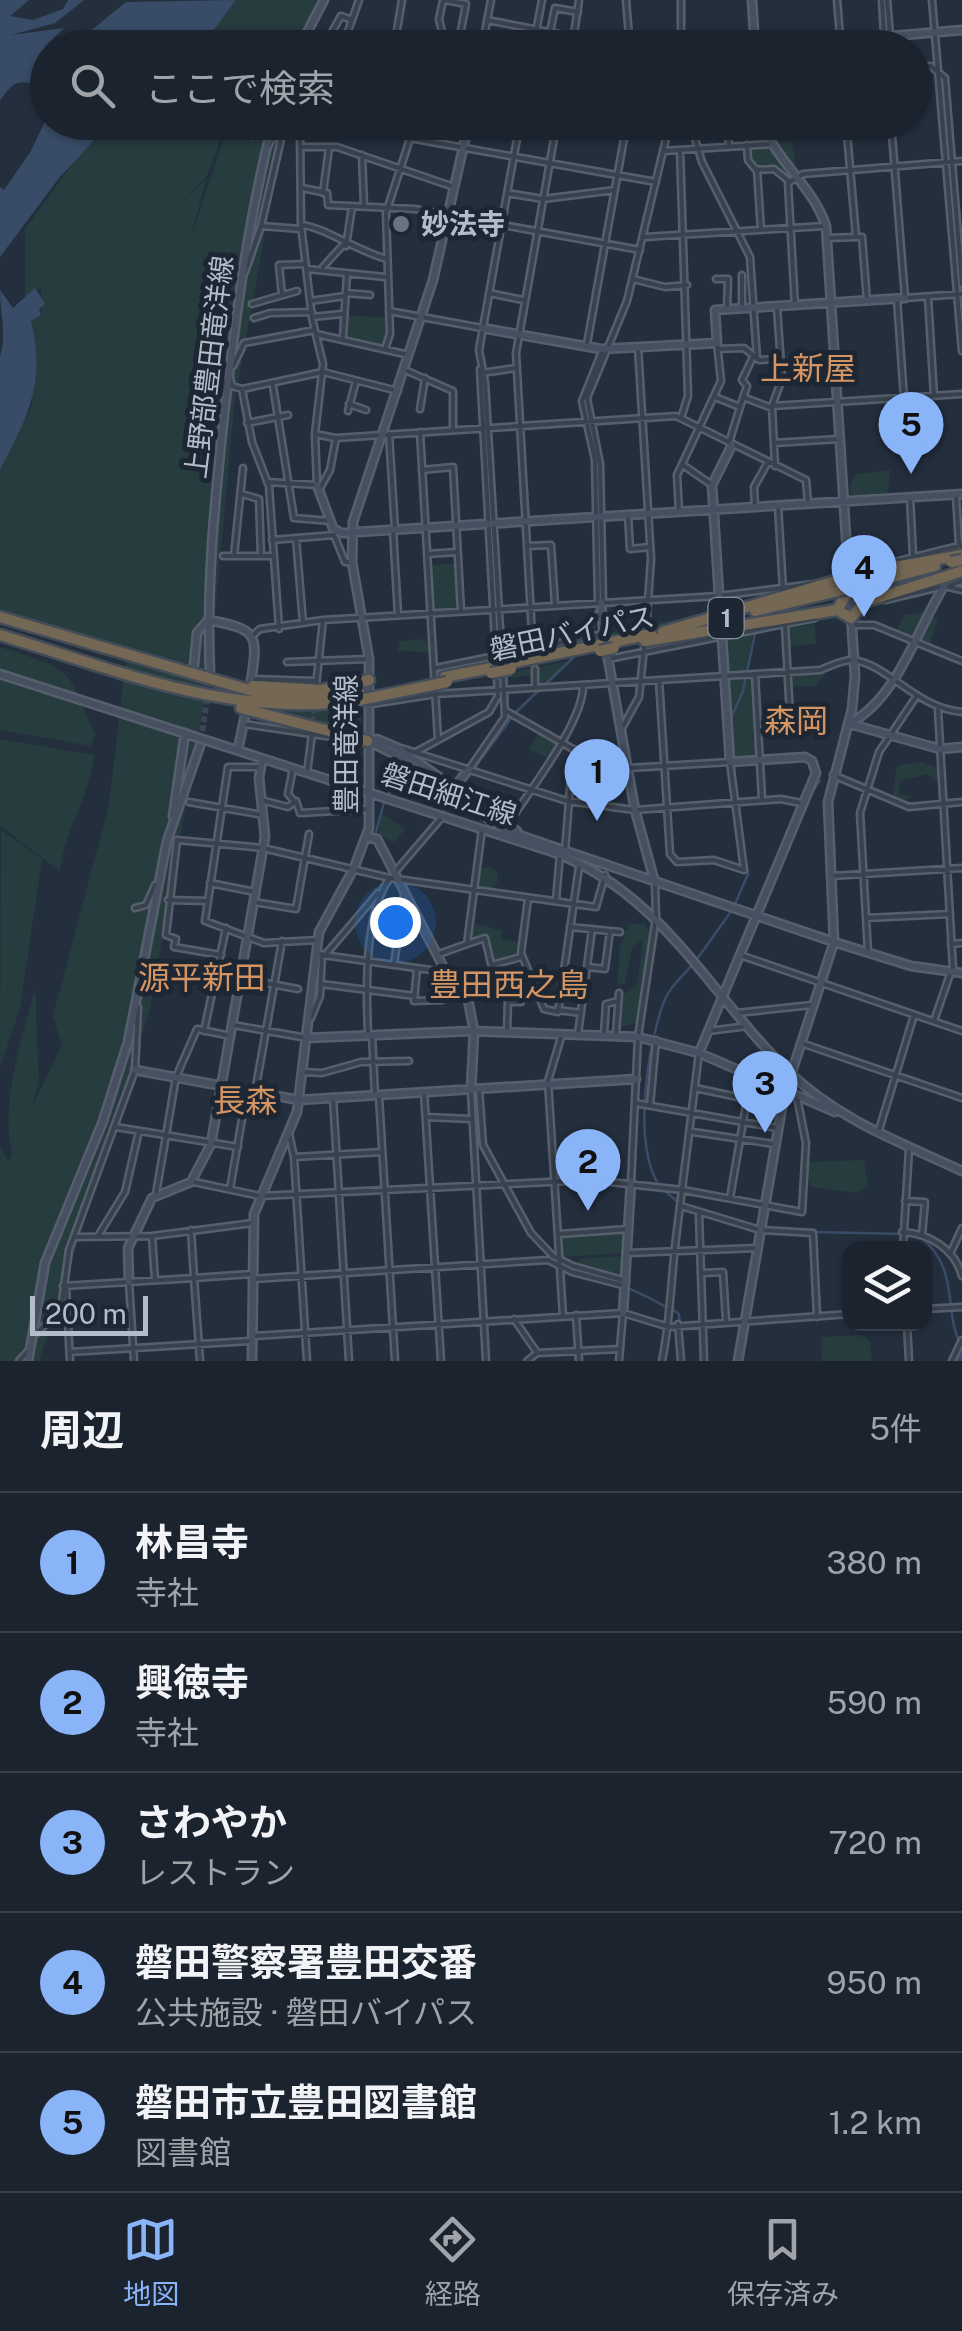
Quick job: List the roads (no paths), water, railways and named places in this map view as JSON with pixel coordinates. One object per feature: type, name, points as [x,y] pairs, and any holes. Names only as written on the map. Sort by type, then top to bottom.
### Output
[{"type":"highway","points":[[851,622],[847,566],[864,572],[954,565]]},
{"type":"highway","points":[[663,632],[846,590],[879,598],[954,565]]},
{"type":"highway","name":"磐田バイパス","points":[[187,692],[274,706],[362,699],[954,565]]},
{"type":"highway","points":[[834,611],[846,590],[864,572]]},
{"type":"highway","name":"磐田バイパス","points":[[606,646],[645,642],[846,590]]},
{"type":"highway","points":[[645,642],[834,611],[851,622]]},
{"type":"highway","name":"1","points":[[0,617],[193,676],[305,690],[368,680]]},
{"type":"highway","name":"1","points":[[0,635],[367,741]]},
{"type":"highway","name":"磐田バイパス","points":[[193,676],[266,695],[362,699]]},
{"type":"street","points":[[308,30],[324,0]]},
{"type":"street","points":[[348,30],[359,0]]},
{"type":"street","points":[[397,30],[402,0]]},
{"type":"street","points":[[442,30],[439,19],[444,0],[466,4],[461,30]]},
{"type":"street","points":[[485,30],[491,0]]},
{"type":"street","points":[[487,20],[536,30],[542,0]]},
{"type":"street","points":[[576,30],[579,0]]},
{"type":"street","points":[[626,0],[628,30]]},
{"type":"street","points":[[681,0],[681,30]]},
{"type":"street","points":[[752,0],[754,30]]},
{"type":"street","points":[[837,0],[840,30]]},
{"type":"street","points":[[884,0],[886,30]]},
{"type":"street","points":[[932,0],[938,72]]},
{"type":"street","points":[[550,30],[554,8],[578,12]]},
{"type":"street","points":[[333,30],[340,16],[352,20]]},
{"type":"street","points":[[932,32],[962,30]]},
{"type":"street","points":[[932,68],[945,78],[962,352]]},
{"type":"street","name":"上野部豊田竜洋線","points":[[210,672],[208,620],[229,374],[241,280],[266,150],[272,140]]},
{"type":"street","points":[[241,280],[261,226],[278,140]]},
{"type":"street","points":[[302,140],[301,227],[323,372],[315,434],[318,487],[345,562],[352,562]]},
{"type":"street","points":[[386,346],[387,206],[408,140]]},
{"type":"street","points":[[421,140],[656,182]]},
{"type":"street","name":"豊田竜洋線","points":[[252,1361],[252,1223],[300,1100],[321,954],[317,940],[367,837],[370,810],[362,699],[368,680],[368,659],[352,562],[352,533],[360,492],[386,434],[422,316],[464,140]]},
{"type":"street","points":[[452,790],[506,712],[501,690],[481,371],[482,328],[517,140]]},
{"type":"street","points":[[533,650],[517,368],[519,334],[554,140]]},
{"type":"street","points":[[586,346],[624,140]]},
{"type":"street","points":[[619,1361],[638,1036],[656,918],[655,885],[635,810],[601,614],[599,456],[583,397],[633,278],[666,140]]},
{"type":"street","points":[[695,140],[755,276],[755,357],[742,380],[747,386],[731,444],[712,485],[720,610]]},
{"type":"street","points":[[728,140],[729,147]]},
{"type":"street","points":[[770,140],[794,180],[817,202],[826,226],[847,566]]},
{"type":"street","points":[[848,140],[856,237]]},
{"type":"street","points":[[892,140],[904,398]]},
{"type":"street","points":[[663,150],[772,144]]},
{"type":"street","points":[[303,147],[329,146],[454,187]]},
{"type":"street","points":[[329,146],[324,193],[328,205],[387,206],[640,250]]},
{"type":"street","points":[[747,146],[748,160],[757,170],[760,230]]},
{"type":"street","points":[[678,417],[688,396],[680,150]]},
{"type":"street","points":[[362,155],[364,206]]},
{"type":"street","points":[[757,170],[774,169],[794,180],[850,170],[962,161]]},
{"type":"street","points":[[949,162],[962,284]]},
{"type":"street","points":[[794,180],[790,228],[795,306]]},
{"type":"street","points":[[302,188],[324,193]]},
{"type":"street","points":[[507,192],[543,199],[615,190]]},
{"type":"street","points":[[322,267],[345,245],[352,206]]},
{"type":"street","points":[[261,226],[314,227],[345,245],[387,258]]},
{"type":"street","points":[[644,237],[826,226]]},
{"type":"street","points":[[828,238],[862,237],[866,301]]},
{"type":"street","points":[[282,295],[279,265],[388,277]]},
{"type":"street","points":[[343,337],[347,274]]},
{"type":"street","points":[[742,276],[742,308]]},
{"type":"street","points":[[633,278],[666,287],[687,285]]},
{"type":"street","points":[[716,279],[728,279],[727,309]]},
{"type":"street","points":[[252,304],[297,291]]},
{"type":"street","points":[[489,292],[525,300]]},
{"type":"street","points":[[310,300],[370,294]]},
{"type":"street","points":[[679,512],[677,475],[720,381],[716,310],[959,295]]},
{"type":"street","points":[[928,296],[934,396]]},
{"type":"street","points":[[266,300],[269,313]]},
{"type":"street","points":[[776,466],[772,407],[782,379],[777,307]]},
{"type":"street","points":[[389,312],[606,349],[685,344],[744,348],[755,357],[781,358]]},
{"type":"street","points":[[254,318],[269,313],[344,313]]},
{"type":"street","points":[[212,416],[244,343],[316,332],[386,346],[410,356]]},
{"type":"street","points":[[621,728],[639,698],[648,599],[649,514],[638,347]]},
{"type":"street","points":[[481,371],[517,368]]},
{"type":"street","points":[[405,370],[453,391],[453,430]]},
{"type":"street","points":[[229,374],[232,386],[242,390],[323,372],[398,392]]},
{"type":"street","points":[[420,409],[425,378]]},
{"type":"street","points":[[348,411],[356,381]]},
{"type":"street","points":[[273,385],[292,483],[294,518],[331,522]]},
{"type":"street","points":[[242,390],[268,482],[279,630]]},
{"type":"street","points":[[744,397],[772,407],[962,394]]},
{"type":"street","points":[[715,397],[740,407]]},
{"type":"street","points":[[349,404],[366,410]]},
{"type":"street","points":[[248,422],[288,416]]},
{"type":"street","points":[[315,434],[336,438],[678,417],[806,480],[808,504]]},
{"type":"street","points":[[420,432],[438,740]]},
{"type":"street","points":[[386,434],[398,614]]},
{"type":"street","points":[[318,487],[330,470],[336,438]]},
{"type":"street","points":[[774,443],[840,439]]},
{"type":"street","points":[[755,507],[754,487],[768,462]]},
{"type":"street","points":[[682,465],[712,485]]},
{"type":"street","points":[[234,556],[243,468]]},
{"type":"street","points":[[422,470],[453,468],[461,611]]},
{"type":"street","points":[[268,482],[318,487]]},
{"type":"street","points":[[242,494],[259,499],[260,556]]},
{"type":"street","points":[[272,540],[959,495],[954,565],[962,590]]},
{"type":"street","points":[[910,498],[913,556]]},
{"type":"street","points":[[778,506],[780,591]]},
{"type":"street","points":[[628,515],[630,548],[650,548]]},
{"type":"street","points":[[296,538],[303,624]]},
{"type":"street","points":[[528,546],[551,545],[555,605]]},
{"type":"street","points":[[427,554],[458,552]]},
{"type":"street","points":[[223,556],[274,556]]},
{"type":"street","points":[[864,572],[913,556],[954,565]]},
{"type":"street","points":[[954,565],[962,581]]},
{"type":"street","points":[[849,723],[868,710],[891,680],[954,565]]},
{"type":"street","points":[[253,635],[260,629],[279,630],[323,620],[780,591],[816,580],[846,590],[854,660],[849,723],[833,775],[828,819],[834,942],[790,1073],[777,1128],[738,1361]]},
{"type":"street","points":[[645,642],[722,638],[834,611]]},
{"type":"street","points":[[573,632],[587,632],[594,616],[601,614]]},
{"type":"street","points":[[193,676],[197,633],[208,620],[244,628],[253,635],[256,649],[251,680],[316,684],[323,620]]},
{"type":"street","points":[[851,622],[874,625],[962,661]]},
{"type":"street","points":[[785,624],[790,716]]},
{"type":"street","points":[[659,680],[674,861],[714,860],[744,870],[732,804],[722,638]]},
{"type":"street","points":[[435,668],[501,665],[533,650],[606,646]]},
{"type":"street","points":[[288,662],[368,659]]},
{"type":"street","points":[[362,699],[820,670],[854,660],[938,710],[962,712]]},
{"type":"street","points":[[416,752],[489,712],[501,690],[501,665]]},
{"type":"street","points":[[535,669],[535,688]]},
{"type":"street","name":"磐田細江線","points":[[0,674],[238,750],[261,763],[307,772],[563,853],[606,875],[656,918],[790,1073],[846,1117],[962,1171]]},
{"type":"street","points":[[756,674],[762,801]]},
{"type":"street","points":[[507,826],[584,702],[583,685]]},
{"type":"street","points":[[868,953],[860,813],[879,752],[916,697]]},
{"type":"street","points":[[934,1022],[955,973],[938,710]]},
{"type":"street","points":[[506,712],[560,742],[598,755],[601,775]]},
{"type":"street","points":[[238,750],[244,720],[332,737]]},
{"type":"street","points":[[849,723],[940,749],[962,747]]},
{"type":"street","points":[[307,772],[312,731]]},
{"type":"street","points":[[26,1361],[45,1263],[103,1121],[137,1003],[173,818],[182,732]]},
{"type":"street","points":[[367,741],[377,739],[567,801],[635,810],[762,801],[802,803]]},
{"type":"street","points":[[367,741],[396,755],[504,830],[549,845]]},
{"type":"street","points":[[173,818],[200,746]]},
{"type":"street","points":[[401,747],[476,811],[563,853],[868,953],[955,973]]},
{"type":"street","points":[[556,901],[571,776],[808,758],[816,773]]},
{"type":"street","points":[[191,1182],[211,1144],[233,1025],[240,979],[248,936],[254,902],[256,892],[263,848],[261,763],[228,767],[205,921],[248,936],[264,943],[317,940]]},
{"type":"street","points":[[293,768],[288,794],[300,813],[370,810]]},
{"type":"street","points":[[816,773],[833,775],[909,806],[962,802]]},
{"type":"street","points":[[662,1361],[670,1327],[699,1053],[816,773]]},
{"type":"street","points":[[262,800],[288,808],[295,802]]},
{"type":"street","points":[[189,802],[263,815]]},
{"type":"street","points":[[461,823],[476,811]]},
{"type":"street","points":[[310,1020],[321,984],[321,954],[394,876],[442,816]]},
{"type":"street","points":[[467,944],[482,829]]},
{"type":"street","points":[[254,902],[296,910],[309,834]]},
{"type":"street","points":[[367,837],[377,839],[449,976],[468,1000],[474,1030],[473,1120],[486,1361]]},
{"type":"street","points":[[221,955],[174,946],[176,939],[166,934],[177,840],[263,848],[394,876],[596,907],[606,875]]},
{"type":"street","points":[[558,1010],[580,862]]},
{"type":"street","points":[[831,876],[962,868]]},
{"type":"street","points":[[135,908],[146,905],[162,870]]},
{"type":"street","points":[[210,884],[256,892]]},
{"type":"street","points":[[394,964],[407,892]]},
{"type":"street","points":[[378,893],[365,990],[382,1152],[395,1361]]},
{"type":"street","points":[[528,897],[522,957],[544,1009],[581,1013]]},
{"type":"street","points":[[168,900],[208,900]]},
{"type":"street","points":[[866,918],[950,914]]},
{"type":"street","points":[[570,927],[620,932]]},
{"type":"street","points":[[204,1031],[226,928]]},
{"type":"street","points":[[578,1034],[592,929]]},
{"type":"street","points":[[587,967],[605,970],[610,931]]},
{"type":"street","points":[[438,954],[485,938],[508,1002],[507,1030]]},
{"type":"street","points":[[230,1191],[282,941]]},
{"type":"street","points":[[952,944],[962,943]]},
{"type":"street","points":[[321,954],[449,976],[493,968],[522,957]]},
{"type":"street","points":[[740,955],[962,1031]]},
{"type":"street","points":[[416,968],[414,1001],[442,1000],[449,976]]},
{"type":"street","points":[[217,974],[298,990]]},
{"type":"street","points":[[321,984],[415,996]]},
{"type":"street","points":[[616,1034],[619,993]]},
{"type":"street","points":[[508,1002],[521,1002]]},
{"type":"street","points":[[604,1034],[606,1004],[618,1002]]},
{"type":"street","points":[[32,1337],[61,1308],[74,1237],[135,1070],[137,1003]]},
{"type":"street","points":[[737,1013],[775,1005],[814,1005]]},
{"type":"street","points":[[878,1132],[914,1015]]},
{"type":"street","points":[[233,1025],[307,1038],[474,1030],[638,1036],[699,1053],[846,1117]]},
{"type":"street","points":[[708,1031],[748,1026]]},
{"type":"street","points":[[134,1361],[128,1248],[156,1194],[176,1077],[197,1029],[230,1036]]},
{"type":"street","points":[[562,1034],[548,1084],[563,1316]]},
{"type":"street","points":[[650,1106],[654,1040]]},
{"type":"street","points":[[801,1043],[962,1098]]},
{"type":"street","points":[[303,1072],[322,1073],[373,1061],[409,1061]]},
{"type":"street","points":[[135,1070],[300,1100],[636,1079]]},
{"type":"street","points":[[695,1088],[747,1099],[730,1198]]},
{"type":"street","points":[[475,1090],[483,1144],[532,1233],[559,1262]]},
{"type":"street","points":[[424,1092],[441,1361]]},
{"type":"street","points":[[156,1194],[191,1182],[260,1196],[555,1178],[630,1182],[802,1212],[806,1143],[797,1097]]},
{"type":"street","points":[[333,1098],[349,1361]]},
{"type":"street","points":[[635,1103],[777,1128]]},
{"type":"street","points":[[426,1118],[473,1120]]},
{"type":"street","points":[[116,1128],[238,1147]]},
{"type":"street","points":[[98,1236],[124,1192],[138,1131]]},
{"type":"street","points":[[692,1132],[774,1144]]},
{"type":"street","points":[[289,1134],[298,1194],[307,1361]]},
{"type":"street","points":[[903,1241],[909,1146]]},
{"type":"street","points":[[294,1158],[382,1152]]},
{"type":"street","points":[[905,1201],[925,1202],[922,1234]]},
{"type":"street","points":[[680,1206],[699,1215],[760,1230],[814,1233],[817,1316]]},
{"type":"street","points":[[699,1215],[704,1250],[704,1361]]},
{"type":"street","points":[[74,1237],[152,1236],[252,1223]]},
{"type":"street","points":[[950,1254],[962,1228]]},
{"type":"street","points":[[557,1234],[629,1229]]},
{"type":"street","points":[[191,1230],[200,1361]]},
{"type":"street","points":[[902,1232],[922,1234],[950,1254],[962,1276]]},
{"type":"street","points":[[152,1236],[155,1280]]},
{"type":"street","points":[[628,1253],[757,1248]]},
{"type":"street","points":[[65,1286],[548,1260],[625,1283]]},
{"type":"street","points":[[703,1273],[723,1272],[726,1322]]},
{"type":"street","points":[[65,1286],[70,1361]]},
{"type":"street","points":[[932,1309],[962,1307]]},
{"type":"street","points":[[70,1352],[305,1332],[623,1313],[670,1327],[842,1314]]},
{"type":"street","points":[[576,1316],[579,1361]]},
{"type":"street","points":[[514,1319],[537,1353]]},
{"type":"street","points":[[678,1324],[680,1361]]},
{"type":"street","points":[[907,1331],[909,1361]]},
{"type":"street","points":[[952,1361],[962,1340]]},
{"type":"street","points":[[528,1361],[537,1353],[620,1349]]},
{"type":"water","points":[[0,0],[29,0],[10,16],[33,20],[63,9],[68,0],[84,0],[55,23],[11,35],[30,32],[30,82],[16,84],[0,101]]},
{"type":"water","points":[[236,0],[214,30],[92,30],[126,2]]},
{"type":"water","points":[[36,140],[94,140],[59,178],[0,257],[0,187],[4,190]]},
{"type":"water","points":[[35,288],[45,304],[39,309],[41,315],[31,321],[36,363],[32,399],[0,470],[0,290],[13,308]]},
{"type":"waterway","points":[[884,0],[886,30]]},
{"type":"waterway","points":[[932,71],[942,80],[962,328]]},
{"type":"waterway","points":[[655,175],[664,140]]},
{"type":"waterway","points":[[482,355],[485,332]]},
{"type":"waterway","points":[[585,401],[595,447]]},
{"type":"waterway","points":[[583,643],[600,599],[597,459]]},
{"type":"waterway","points":[[495,598],[500,669]]},
{"type":"waterway","points":[[733,758],[731,718],[743,691],[755,634]]},
{"type":"waterway","points":[[459,789],[515,713],[577,654]]},
{"type":"waterway","points":[[418,754],[483,719],[499,697]]},
{"type":"waterway","points":[[389,794],[402,765]]},
{"type":"waterway","points":[[734,766],[735,783]]},
{"type":"waterway","points":[[811,793],[820,781]]},
{"type":"waterway","points":[[444,811],[451,800]]},
{"type":"waterway","points":[[375,836],[384,802]]},
{"type":"waterway","points":[[400,864],[437,820]]},
{"type":"waterway","points":[[735,904],[748,874],[742,841]]},
{"type":"waterway","points":[[325,952],[388,877]]},
{"type":"waterway","points":[[697,959],[730,913]]},
{"type":"waterway","points":[[658,1184],[646,1144],[648,1070],[665,999],[691,966]]},
{"type":"waterway","points":[[475,1066],[479,1145],[501,1182]]},
{"type":"waterway","points":[[259,1195],[295,1105]]},
{"type":"waterway","points":[[673,1245],[681,1184]]},
{"type":"waterway","points":[[664,1190],[680,1204]]},
{"type":"waterway","points":[[512,1202],[527,1228],[560,1260],[664,1306]]},
{"type":"waterway","points":[[815,1232],[902,1234]]},
{"type":"waterway","points":[[919,1236],[941,1262],[962,1346]]},
{"type":"waterway","points":[[64,1305],[68,1361]]},
{"type":"waterway","points":[[670,1308],[679,1314],[682,1350]]},
{"type":"waterway","points":[[256,1328],[256,1361]]},
{"type":"waterway","points":[[659,1361],[662,1349]]},
{"type":"waterway","points":[[960,1361],[962,1354]]},
{"type":"tunnel","points":[[201,740],[210,678]]},
{"type":"tunnel","points":[[312,726],[314,706]]},
{"type":"place","name":"妙法寺","points":[[401,224]]},
{"type":"place","name":"磐田市立豊田図書館","points":[[911,474]]},
{"type":"place","name":"磐田警察署豊田交番","points":[[864,617]]},
{"type":"place","name":"林昌寺","points":[[597,821]]},
{"type":"place","name":"さわやか","points":[[765,1133]]},
{"type":"place","name":"興徳寺","points":[[588,1211]]},
{"type":"district","name":"上新屋","points":[[808,369]]},
{"type":"district","name":"森岡","points":[[796,721]]},
{"type":"district","name":"源平新田","points":[[202,978]]},
{"type":"district","name":"豊田西之島","points":[[509,985]]},
{"type":"district","name":"長森","points":[[245,1101]]}]
